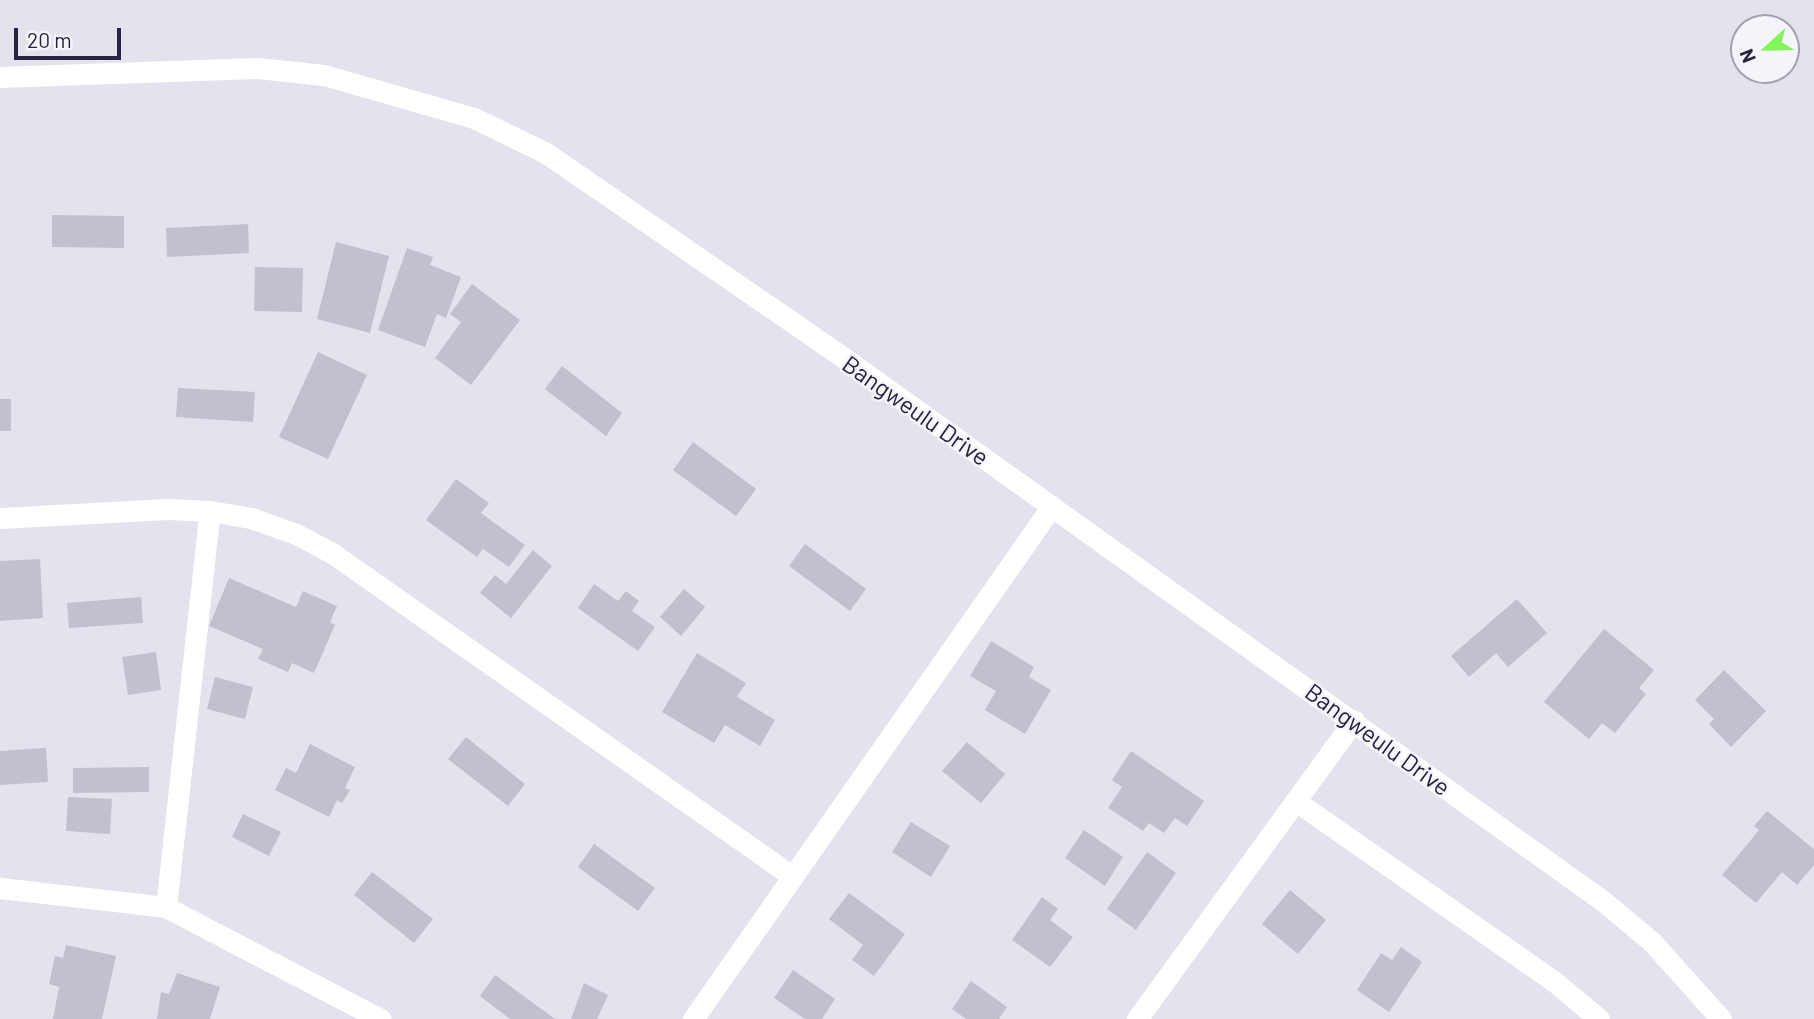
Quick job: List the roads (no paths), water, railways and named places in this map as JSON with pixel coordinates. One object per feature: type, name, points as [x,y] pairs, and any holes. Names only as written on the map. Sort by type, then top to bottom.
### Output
[{"type":"street","name":"Bangweulu Drive","points":[[0,77],[258,68],[324,75],[474,118],[546,153],[1052,506],[1603,901],[1652,942],[1721,1019]]},
{"type":"street","points":[[693,1019],[1052,506]]},
{"type":"street","points":[[0,519],[168,509],[211,511],[251,518],[332,553],[792,876]]},
{"type":"street","points":[[166,907],[211,511]]},
{"type":"street","points":[[1137,1019],[1354,720]]},
{"type":"street","points":[[1297,802],[1556,983],[1599,1019]]},
{"type":"street","points":[[0,888],[166,907],[380,1019]]}]
